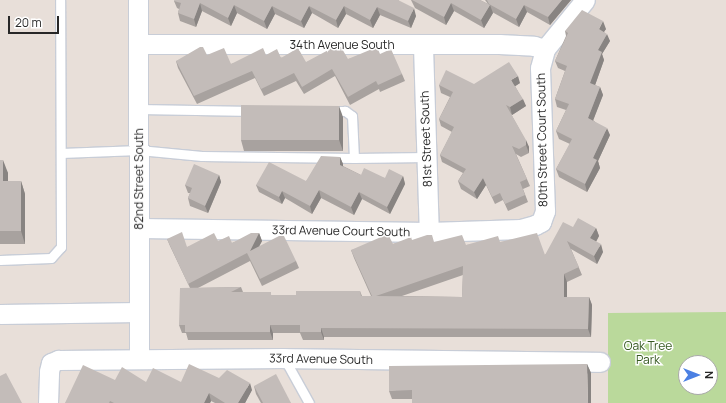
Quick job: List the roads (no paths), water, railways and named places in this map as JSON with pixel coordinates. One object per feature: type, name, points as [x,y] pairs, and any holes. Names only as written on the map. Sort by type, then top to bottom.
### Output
[{"type":"street","name":"82nd Street South","points":[[138,0],[140,228],[139,358]]},
{"type":"street","name":"80th Street Court South","points":[[541,222],[545,211],[540,68],[545,49],[585,0]]},
{"type":"street","name":"34th Avenue South","points":[[138,44],[423,46],[499,44],[534,46],[545,49]]},
{"type":"street","name":"81st Street South","points":[[423,46],[429,232]]},
{"type":"street","name":"33rd Avenue Court South","points":[[140,228],[429,232],[521,228],[541,222]]},
{"type":"street","points":[[0,314],[139,312]]},
{"type":"street","name":"33rd Avenue South","points":[[48,403],[49,371],[51,363],[58,360],[139,358],[284,358],[600,362]]},
{"type":"lane","points":[[0,260],[37,260],[51,258],[58,253],[61,247],[60,0]]},
{"type":"lane","points":[[139,109],[266,111]]},
{"type":"lane","points":[[322,111],[345,111],[352,116],[354,158]]},
{"type":"lane","points":[[61,153],[139,150],[202,156],[354,158],[426,157]]},
{"type":"lane","points":[[284,358],[309,403]]},
{"type":"park label","name":"Oak Tree Park","points":[[648,353]]}]
